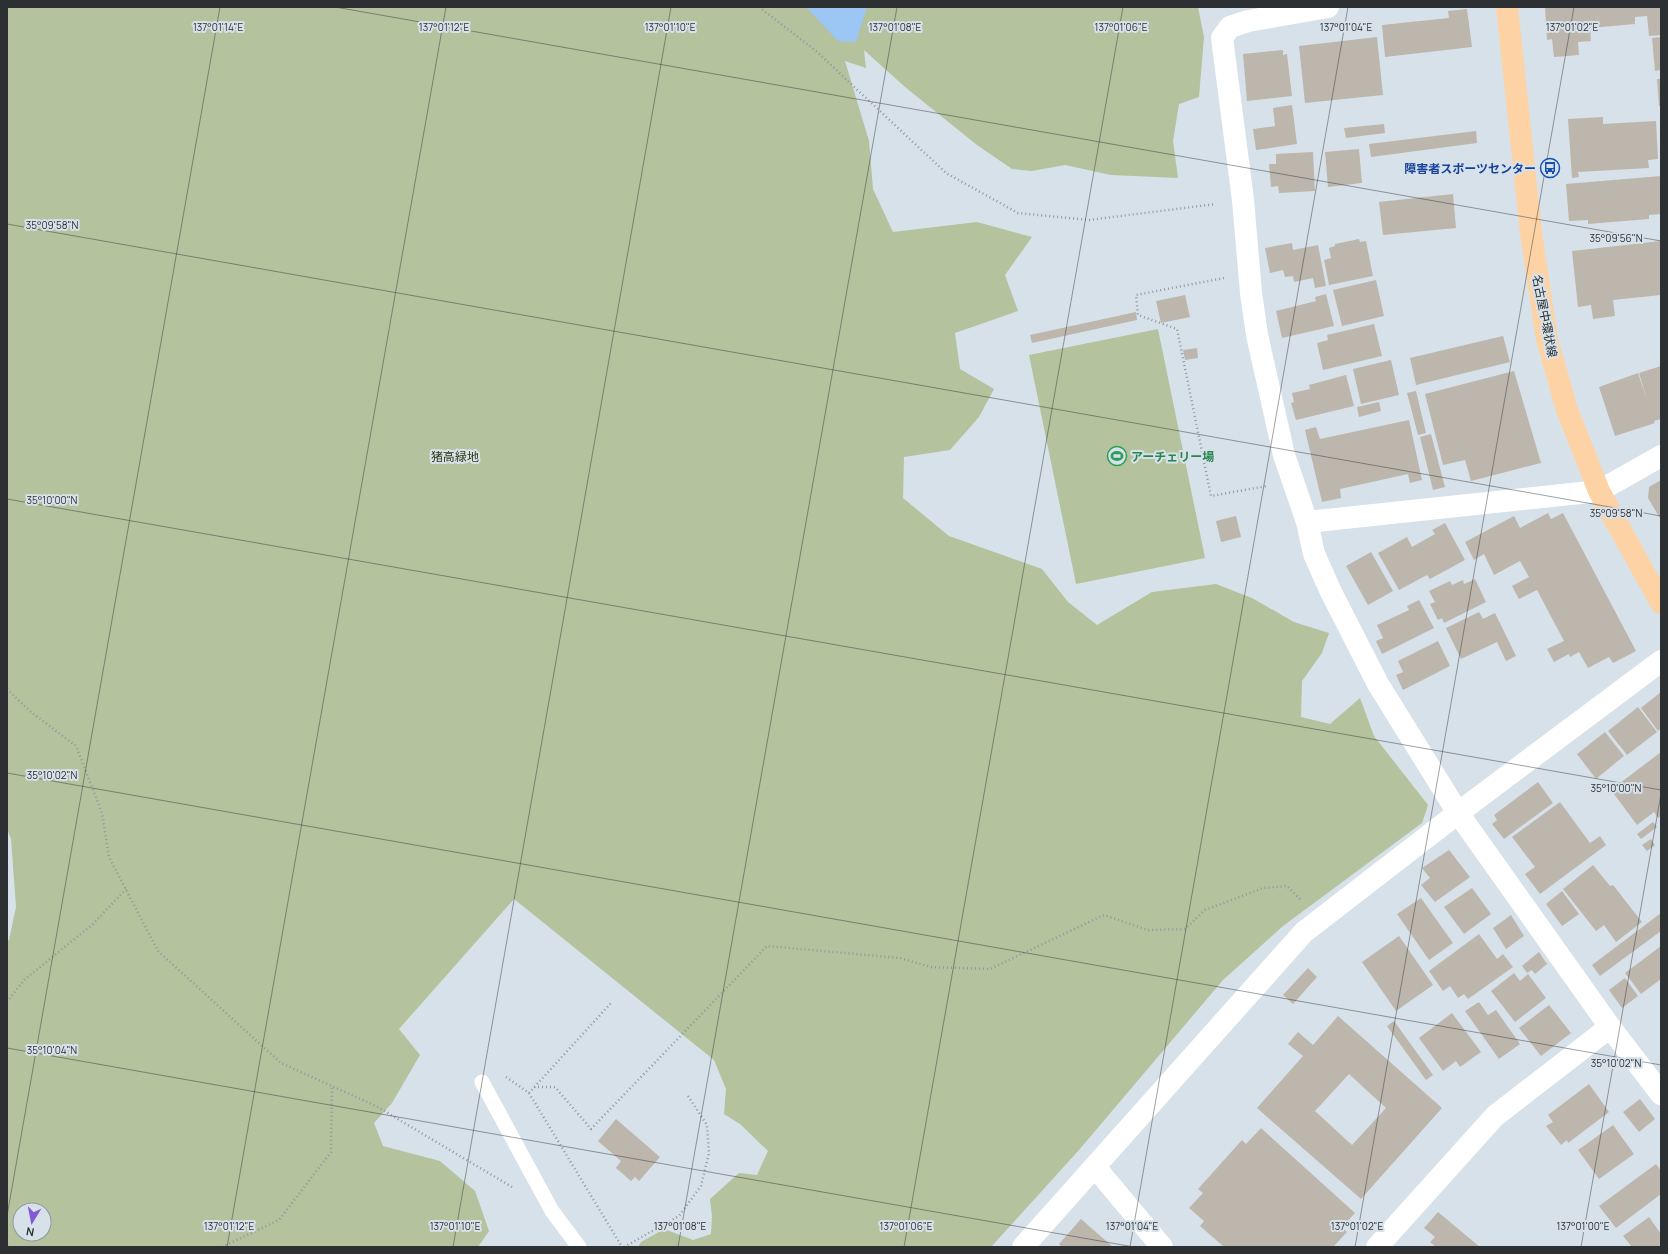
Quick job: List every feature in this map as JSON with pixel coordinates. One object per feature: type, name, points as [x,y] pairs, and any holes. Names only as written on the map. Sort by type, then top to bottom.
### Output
[{"type":"main road","name":"名古屋中環状線","points":[[1507,7],[1531,233],[1547,339],[1567,410],[1599,491],[1661,603]]},
{"type":"street","points":[[1328,7],[1248,21],[1230,27],[1222,38],[1243,200],[1249,273],[1257,335],[1284,455],[1307,522],[1314,554],[1331,592],[1378,684],[1458,813],[1610,1027],[1661,1094]]},
{"type":"street","points":[[1307,522],[1599,491],[1661,456]]},
{"type":"street","points":[[1023,1247],[1304,932],[1458,813],[1661,661]]},
{"type":"street","points":[[1377,1247],[1496,1116],[1610,1027]]},
{"type":"street","points":[[1095,1167],[1162,1247]]},
{"type":"lane","points":[[482,1082],[552,1211],[579,1247]]},
{"type":"path","points":[[759,7],[816,51],[946,173],[1018,213],[1089,220],[1243,200]]},
{"type":"path","points":[[1249,273],[1136,295],[1138,315],[1177,329],[1211,496],[1293,482]]},
{"type":"path","points":[[7,689],[31,712],[76,746],[102,813],[109,857],[158,951],[281,1063],[376,1106],[518,1190]]},
{"type":"path","points":[[534,1087],[556,1087],[591,1129],[767,946],[900,958],[931,966],[990,968],[1037,948],[1104,915],[1148,930],[1185,929],[1205,910],[1263,888],[1287,886],[1321,918]]},
{"type":"path","points":[[7,1002],[24,980],[93,924],[126,889]]},
{"type":"path","points":[[529,1093],[611,1003]]},
{"type":"path","points":[[505,1076],[529,1093],[623,1247],[678,1216],[701,1186],[709,1153],[707,1125],[688,1096]]},
{"type":"path","points":[[222,1247],[279,1220],[331,1152],[332,1085]]},
{"type":"path","points":[[7,1244],[10,1247]]},
{"type":"green space","name":"猪高緑地","points":[[7,7],[1198,7],[1204,37],[1199,97],[1179,104],[1173,141],[1178,178],[1111,175],[1065,165],[1032,171],[1012,169],[977,145],[905,87],[864,50],[866,68],[845,61],[869,141],[873,189],[893,232],[977,222],[1032,237],[1005,275],[1018,311],[955,333],[960,369],[994,389],[979,417],[950,450],[904,457],[903,498],[949,536],[1042,569],[1068,602],[1097,625],[1152,592],[1216,584],[1252,598],[1294,622],[1329,633],[1322,653],[1302,681],[1301,717],[1330,724],[1360,698],[1374,736],[1428,805],[1422,823],[1283,926],[1223,980],[1079,1150],[991,1247],[638,1247],[641,1242],[664,1229],[693,1240],[711,1234],[712,1216],[710,1199],[739,1173],[757,1175],[768,1151],[740,1124],[724,1114],[726,1089],[714,1060],[514,899],[399,1029],[420,1055],[392,1103],[374,1123],[383,1146],[440,1161],[475,1191],[489,1231],[478,1247],[7,1247],[7,941],[9,940],[16,907],[11,839],[7,829]]},
{"type":"green space","name":"アーチェリー場","points":[[1158,329],[1205,558],[1076,584],[1029,355]]},
{"type":"water","points":[[806,7],[867,7],[856,42],[838,41]]},
{"type":"building","points":[[1545,7],[1661,7],[1661,35],[1649,36],[1647,16],[1635,17],[1635,24],[1590,28],[1591,41],[1578,42],[1579,55],[1554,57],[1552,39],[1547,40]]},
{"type":"building","points":[[1467,9],[1472,47],[1385,57],[1382,25],[1449,18],[1448,11]]},
{"type":"building","points":[[1377,37],[1383,95],[1305,103],[1299,46]]},
{"type":"building","points":[[1661,37],[1661,70],[1655,71],[1652,38]]},
{"type":"building","points":[[1283,50],[1283,55],[1287,54],[1292,96],[1247,101],[1243,54]]},
{"type":"building","points":[[1657,79],[1661,79],[1661,106],[1659,106]]},
{"type":"building","points":[[1292,105],[1297,144],[1256,150],[1253,129],[1275,126],[1273,108]]},
{"type":"building","points":[[1603,117],[1603,124],[1656,121],[1658,159],[1648,160],[1649,168],[1578,172],[1579,177],[1572,178],[1568,119]]},
{"type":"building","points":[[1384,124],[1385,133],[1346,138],[1344,128]]},
{"type":"building","points":[[1476,131],[1477,143],[1371,157],[1369,144]]},
{"type":"building","points":[[1359,149],[1362,183],[1328,187],[1325,152]]},
{"type":"building","points":[[1313,152],[1315,191],[1279,193],[1278,186],[1271,187],[1269,164],[1276,164],[1276,154]]},
{"type":"building","points":[[1661,176],[1661,214],[1649,215],[1649,219],[1588,224],[1588,220],[1569,221],[1566,184]]},
{"type":"building","points":[[1453,194],[1456,228],[1383,235],[1379,202]]},
{"type":"building","points":[[1359,239],[1360,242],[1366,241],[1373,276],[1329,285],[1324,260],[1331,258],[1329,248],[1335,246],[1335,244]]},
{"type":"building","points":[[1661,241],[1661,295],[1613,300],[1615,316],[1593,319],[1591,305],[1578,307],[1572,251]]},
{"type":"building","points":[[1292,243],[1293,250],[1318,245],[1326,286],[1315,288],[1313,278],[1294,282],[1293,276],[1285,277],[1283,270],[1270,273],[1265,248]]},
{"type":"building","points":[[1376,280],[1384,316],[1342,326],[1333,290]]},
{"type":"building","points":[[1326,294],[1334,326],[1282,338],[1276,311],[1316,301],[1315,297]]},
{"type":"building","points":[[1185,295],[1190,317],[1161,323],[1156,301]]},
{"type":"building","points":[[1136,312],[1137,320],[1032,343],[1030,335]]},
{"type":"building","points":[[1374,324],[1382,356],[1323,370],[1317,343],[1328,340],[1327,335]]},
{"type":"building","points":[[1503,336],[1510,362],[1416,385],[1410,358]]},
{"type":"building","points":[[1197,348],[1198,358],[1185,360],[1183,350]]},
{"type":"building","points":[[1391,360],[1399,395],[1361,404],[1353,369]]},
{"type":"building","points":[[1661,366],[1661,419],[1654,421],[1655,423],[1615,436],[1599,387],[1638,373],[1647,400],[1639,373]]},
{"type":"building","points":[[1514,371],[1541,463],[1471,481],[1465,460],[1443,465],[1425,394]]},
{"type":"building","points":[[1346,375],[1354,406],[1296,420],[1291,403],[1294,402],[1292,393],[1310,389],[1309,385]]},
{"type":"building","points":[[1416,391],[1426,433],[1418,435],[1407,393]]},
{"type":"building","points":[[1379,402],[1381,411],[1359,417],[1357,407]]},
{"type":"building","points":[[1409,420],[1422,480],[1410,483],[1408,474],[1340,489],[1341,498],[1322,502],[1305,430],[1316,427],[1320,439]]},
{"type":"building","points":[[1431,434],[1445,487],[1433,490],[1420,437]]},
{"type":"building","points":[[1661,480],[1661,520],[1648,498],[1649,487]]},
{"type":"building","points":[[1548,513],[1551,519],[1563,513],[1636,651],[1613,663],[1609,657],[1588,668],[1579,652],[1570,657],[1569,654],[1554,662],[1547,649],[1564,641],[1537,590],[1519,599],[1512,586],[1529,577],[1520,561],[1494,575],[1484,554],[1474,560],[1465,542],[1514,516],[1520,528]]},
{"type":"building","points":[[1236,516],[1241,537],[1221,542],[1216,521]]},
{"type":"building","points":[[1445,523],[1465,560],[1430,579],[1427,575],[1399,590],[1378,553],[1407,537],[1412,547],[1435,534],[1432,530]]},
{"type":"building","points":[[1371,552],[1393,591],[1368,605],[1346,566]]},
{"type":"building","points":[[1475,579],[1486,602],[1444,623],[1442,618],[1438,620],[1430,604],[1435,602],[1429,591],[1450,581],[1452,585],[1463,580],[1464,584]]},
{"type":"building","points":[[1419,600],[1434,628],[1382,654],[1376,641],[1383,638],[1377,625],[1409,610],[1407,606]]},
{"type":"building","points":[[1479,612],[1483,619],[1495,613],[1516,656],[1506,661],[1497,642],[1461,659],[1446,628]]},
{"type":"building","points":[[1438,641],[1450,666],[1403,690],[1396,675],[1403,672],[1398,661]]},
{"type":"building","points":[[1661,692],[1661,728],[1658,731],[1641,708]]},
{"type":"building","points":[[1638,707],[1657,732],[1627,755],[1608,731]]},
{"type":"building","points":[[1605,732],[1624,756],[1596,779],[1577,754]]},
{"type":"building","points":[[1661,752],[1661,816],[1658,818],[1654,812],[1637,825],[1611,790]]},
{"type":"building","points":[[1538,782],[1553,803],[1504,839],[1492,824],[1497,820],[1494,815]]},
{"type":"building","points":[[1560,802],[1590,843],[1600,836],[1606,845],[1540,894],[1525,874],[1535,867],[1512,837]]},
{"type":"building","points":[[1653,822],[1657,827],[1641,839],[1637,834]]},
{"type":"building","points":[[1651,839],[1655,845],[1647,851],[1642,845]]},
{"type":"building","points":[[1449,850],[1470,877],[1435,902],[1421,885],[1430,878],[1422,868]]},
{"type":"building","points":[[1593,865],[1610,886],[1613,885],[1642,922],[1616,942],[1604,925],[1596,931],[1563,889]]},
{"type":"building","points":[[1472,888],[1491,914],[1464,934],[1444,907]]},
{"type":"building","points":[[1562,891],[1579,914],[1562,926],[1546,904]]},
{"type":"building","points":[[1421,898],[1453,943],[1429,960],[1397,914]]},
{"type":"building","points":[[1661,913],[1661,931],[1600,976],[1592,965]]},
{"type":"building","points":[[1511,915],[1524,936],[1506,949],[1493,928]]},
{"type":"building","points":[[1479,934],[1497,959],[1503,954],[1513,967],[1468,999],[1464,994],[1458,998],[1450,986],[1443,991],[1429,971]]},
{"type":"building","points":[[1399,936],[1433,985],[1396,1011],[1362,962]]},
{"type":"building","points":[[1661,946],[1661,979],[1641,994],[1625,973]]},
{"type":"building","points":[[1539,952],[1547,964],[1535,974],[1532,970],[1527,973],[1522,966]]},
{"type":"building","points":[[1308,968],[1317,977],[1293,1004],[1283,995]]},
{"type":"building","points":[[1514,973],[1520,981],[1528,974],[1546,998],[1515,1022],[1491,991]]},
{"type":"building","points":[[1625,978],[1638,996],[1622,1008],[1609,990]]},
{"type":"building","points":[[1479,1002],[1488,1015],[1496,1010],[1520,1044],[1499,1059],[1465,1011]]},
{"type":"building","points":[[1549,1005],[1571,1033],[1541,1056],[1519,1028]]},
{"type":"building","points":[[1452,1013],[1481,1052],[1460,1067],[1456,1061],[1443,1071],[1419,1038]]},
{"type":"building","points":[[1338,1016],[1442,1108],[1361,1199],[1257,1108],[1303,1056],[1288,1044],[1298,1032],[1313,1045]],"holes":[[[1349,1074],[1386,1108],[1352,1145],[1315,1111]]]},
{"type":"building","points":[[1394,1021],[1433,1075],[1426,1080],[1387,1026]]},
{"type":"building","points":[[1589,1084],[1609,1112],[1568,1143],[1567,1140],[1561,1145],[1546,1126],[1553,1122],[1548,1115]]},
{"type":"building","points":[[1640,1099],[1655,1119],[1639,1132],[1623,1112]]},
{"type":"building","points":[[616,1119],[660,1157],[639,1181],[635,1177],[631,1181],[616,1168],[621,1161],[598,1141]]},
{"type":"building","points":[[1613,1125],[1634,1154],[1599,1179],[1578,1150]]},
{"type":"building","points":[[1261,1128],[1355,1213],[1342,1227],[1347,1232],[1333,1247],[1224,1247],[1200,1226],[1204,1221],[1189,1208],[1203,1193],[1198,1189],[1242,1140],[1246,1144]]},
{"type":"building","points":[[1656,1164],[1661,1171],[1661,1194],[1616,1228],[1599,1206]]},
{"type":"building","points":[[1438,1212],[1480,1247],[1436,1247],[1430,1242],[1435,1237],[1424,1228]]},
{"type":"building","points":[[1649,1217],[1661,1234],[1661,1247],[1632,1247],[1623,1236]]},
{"type":"building","points":[[1081,1219],[1113,1247],[1062,1247],[1059,1244]]},
{"type":"place","name":"障害者スポーツセンター","points":[[1550,168]]},
{"type":"place","name":"アーチェリー場","points":[[1117,456]]}]
